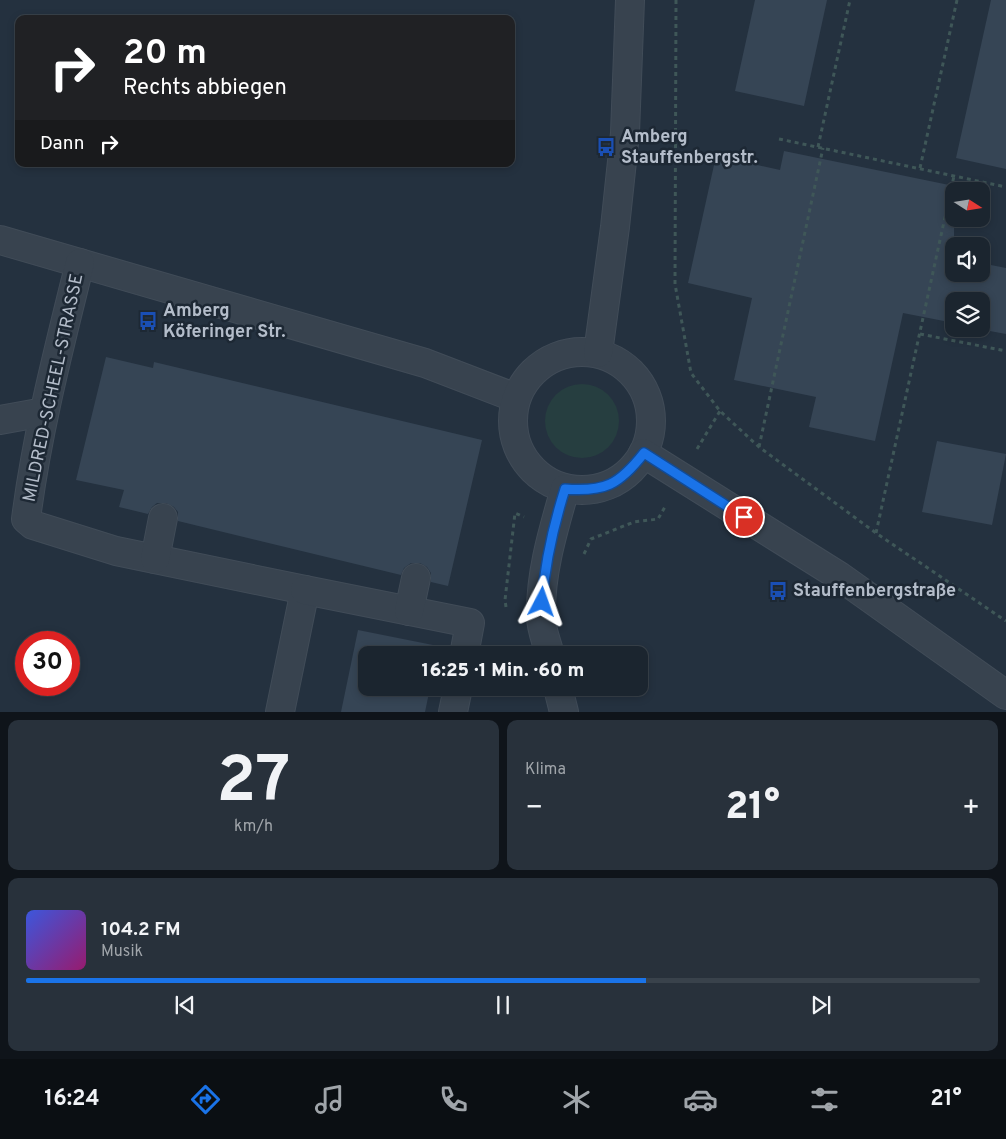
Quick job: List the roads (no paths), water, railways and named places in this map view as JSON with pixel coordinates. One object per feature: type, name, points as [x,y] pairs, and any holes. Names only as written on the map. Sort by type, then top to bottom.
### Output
[{"type":"street","points":[[598,353],[615,227],[624,133],[630,0]]},
{"type":"street","points":[[0,240],[425,363],[516,398]]},
{"type":"street","name":"MILDRED-SCHEEL-STRASSE","points":[[80,264],[44,412],[31,478],[26,519],[33,525],[116,551],[470,623],[466,646]]},
{"type":"street","points":[[577,351],[598,353],[618,360],[633,374],[645,392],[651,412],[650,433],[644,453],[630,472],[610,485],[588,491],[565,489],[543,480],[527,464],[516,444],[512,421],[516,398],[525,380],[540,365],[557,355],[577,351]]},
{"type":"street","points":[[0,420],[44,412]]},
{"type":"street","points":[[644,453],[680,478],[839,576],[1006,695]]},
{"type":"street","points":[[548,646],[541,619],[544,569],[553,527],[565,489]]},
{"type":"street","points":[[155,559],[163,518]]},
{"type":"street","points":[[409,611],[416,578]]},
{"type":"street","points":[[280,712],[305,590]]},
{"type":"street","points":[[453,712],[456,696]]},
{"type":"street","points":[[560,696],[564,712]]},
{"type":"place","name":"Amberg Stauffenbergstr.","points":[[606,147]]},
{"type":"place","name":"Amberg Köferinger Str.","points":[[148,321]]},
{"type":"place","name":"Stauffenbergstraße","points":[[778,591]]}]
